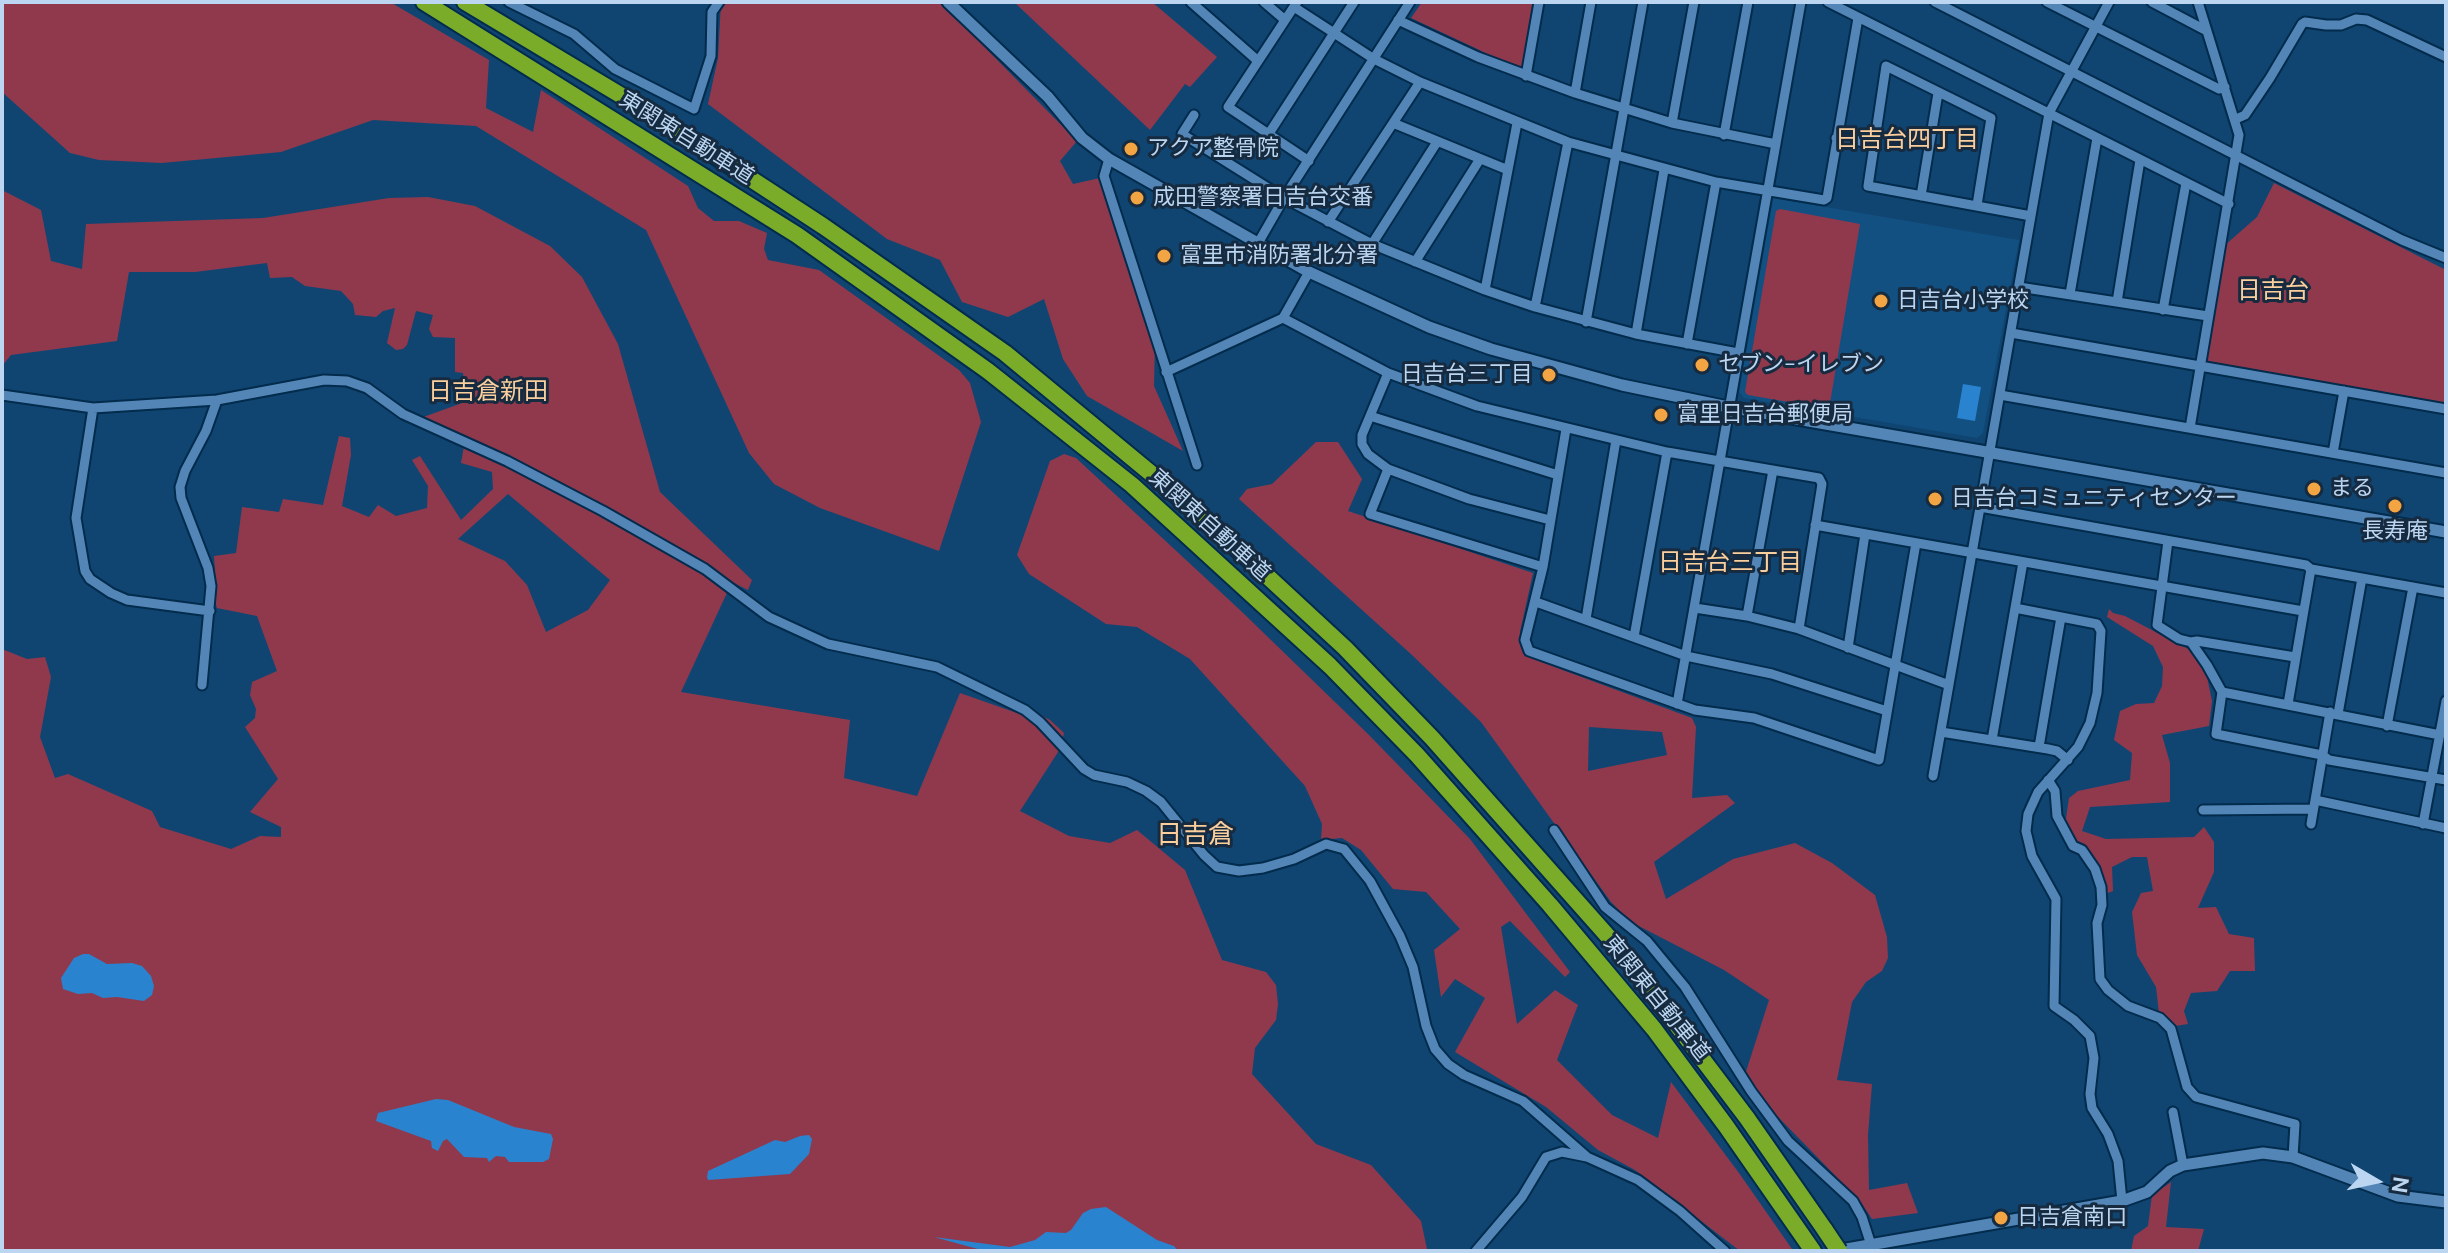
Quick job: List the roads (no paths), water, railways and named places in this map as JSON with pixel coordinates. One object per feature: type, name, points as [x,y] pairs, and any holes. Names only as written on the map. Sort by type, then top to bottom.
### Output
[{"type":"highway","name":"東関東自動車道","points":[[424,2],[797,235],[988,371],[1132,485],[1330,666],[1437,778],[1654,1029],[1808,1244]]},
{"type":"highway","name":"東関東自動車道","points":[[465,2],[695,142],[823,226],[1005,353],[1241,552],[1345,648],[1432,738],[1620,950],[1747,1118],[1837,1251]]},
{"type":"street","points":[[509,2],[574,34],[615,69],[694,109],[711,56],[712,12],[719,2]]},
{"type":"street","points":[[948,2],[1048,97],[1082,138],[1109,159],[1309,272],[1429,327],[1491,349],[1609,382],[1728,407],[2446,532]]},
{"type":"street","points":[[1191,2],[1258,61]]},
{"type":"street","points":[[1264,2],[1285,20]]},
{"type":"street","points":[[1268,135],[1354,2]]},
{"type":"street","points":[[1257,245],[1410,2]]},
{"type":"street","points":[[1526,76],[1539,2]]},
{"type":"street","points":[[1575,93],[1591,2]]},
{"type":"street","points":[[1586,322],[1643,2]]},
{"type":"street","points":[[1672,123],[1694,2]]},
{"type":"street","points":[[1724,135],[1748,2]]},
{"type":"street","points":[[1677,704],[1801,2]]},
{"type":"street","points":[[1828,2],[2229,204]]},
{"type":"street","points":[[1935,2],[2402,240],[2446,258]]},
{"type":"street","points":[[2047,2],[2219,89],[2225,87]]},
{"type":"street","points":[[1933,776],[2049,113],[2109,2]]},
{"type":"street","points":[[2152,2],[2207,31]]},
{"type":"street","points":[[2190,428],[2239,131],[2198,2]]},
{"type":"street","points":[[1309,161],[1228,107],[1296,5],[1374,59],[1420,82],[1568,142],[1716,182],[1824,200],[1827,198],[1858,18]]},
{"type":"street","points":[[1398,20],[1526,76],[1575,93],[1672,123],[1776,144]]},
{"type":"street","points":[[2236,119],[2245,115],[2305,22],[2341,25],[2349,20],[2367,20],[2446,57]]},
{"type":"street","points":[[1977,205],[1991,118],[1886,66],[1868,186],[2031,216]]},
{"type":"street","points":[[1328,222],[1420,82]]},
{"type":"street","points":[[1921,196],[1938,93]]},
{"type":"street","points":[[1194,115],[1182,134],[1284,198],[1372,244],[1535,307],[1636,334],[1738,353]]},
{"type":"street","points":[[1393,123],[1508,170]]},
{"type":"street","points":[[1485,290],[1517,123]]},
{"type":"street","points":[[1836,138],[1875,143]]},
{"type":"street","points":[[2070,294],[2097,138]]},
{"type":"street","points":[[1372,244],[1437,142]]},
{"type":"street","points":[[1535,307],[1568,142]]},
{"type":"street","points":[[1109,159],[1104,176],[1197,465]]},
{"type":"street","points":[[1415,262],[1480,159]]},
{"type":"street","points":[[2117,302],[2140,160]]},
{"type":"street","points":[[1636,334],[1664,170]]},
{"type":"street","points":[[1687,344],[1716,182]]},
{"type":"street","points":[[2163,310],[2186,183]]},
{"type":"street","points":[[1166,372],[1283,318],[1309,272]]},
{"type":"street","points":[[2019,287],[2208,316]]},
{"type":"street","points":[[1283,318],[1388,373],[1477,406],[1667,452],[1819,478],[1822,484],[1799,629]]},
{"type":"street","points":[[2011,333],[2446,409]]},
{"type":"street","points":[[1388,373],[1362,435],[1362,444],[1368,454],[1388,469],[1469,499],[1550,520]]},
{"type":"street","points":[[2,395],[93,408],[217,400],[324,380],[347,381],[367,388],[403,414],[507,461],[603,511],[705,569],[769,617],[828,644],[937,667],[1025,710],[1084,769],[1094,775],[1127,782],[1161,802],[1217,867],[1239,871],[1263,868],[1294,859],[1326,844],[1344,849],[1370,881],[1400,936],[1413,967],[1426,1026],[1435,1049],[1448,1064],[1464,1075],[1523,1101],[1587,1157]]},
{"type":"street","points":[[2333,453],[2344,391]]},
{"type":"street","points":[[2000,395],[2446,473]]},
{"type":"street","points":[[202,685],[211,586],[208,568],[181,498],[180,487],[217,400]]},
{"type":"street","points":[[93,408],[76,518],[85,571],[90,579],[127,600],[210,611]]},
{"type":"street","points":[[1370,416],[1558,475]]},
{"type":"street","points":[[1566,429],[1543,567],[1525,640],[1529,651],[1695,710],[1754,718],[1879,760],[1916,543]]},
{"type":"street","points":[[1586,619],[1616,440]]},
{"type":"street","points":[[1634,637],[1667,452]]},
{"type":"street","points":[[1388,469],[1370,514],[1543,567]]},
{"type":"street","points":[[1747,616],[1773,470]]},
{"type":"street","points":[[1980,507],[2446,593]]},
{"type":"street","points":[[1815,525],[2303,611]]},
{"type":"street","points":[[1848,648],[1865,534]]},
{"type":"street","points":[[2168,541],[2157,625],[2179,639],[2191,642],[2295,657]]},
{"type":"street","points":[[1992,740],[2023,562]]},
{"type":"street","points":[[2288,704],[2311,569]]},
{"type":"street","points":[[2311,824],[2322,755],[2334,713],[2362,578]]},
{"type":"street","points":[[2387,726],[2413,587]]},
{"type":"street","points":[[1536,602],[1686,656],[1772,674],[1887,711]]},
{"type":"street","points":[[1695,608],[1747,616],[1799,629],[1949,685]]},
{"type":"street","points":[[2015,608],[2097,624],[2101,631],[2100,672],[2086,733],[2068,760],[2033,799],[2026,831],[2032,856],[2056,899],[2054,1006],[2090,1036],[2094,1058],[2090,1094],[2092,1108],[2108,1134],[2118,1161],[2122,1201]]},
{"type":"street","points":[[2039,747],[2061,617]]},
{"type":"street","points":[[2191,642],[2222,692],[2216,734],[2322,755],[2329,760],[2446,780]]},
{"type":"street","points":[[2222,692],[2440,735]]},
{"type":"street","points":[[2423,824],[2446,701]]},
{"type":"street","points":[[1941,732],[2039,747],[2057,751],[2068,760]]},
{"type":"street","points":[[2048,780],[2055,791],[2057,816],[2073,846],[2082,850],[2095,869],[2101,887],[2102,905],[2097,923],[2100,979],[2128,1006],[2160,1018],[2171,1029],[2187,1087],[2196,1097],[2295,1124],[2293,1157]]},
{"type":"street","points":[[2203,810],[2314,804],[2446,828]]},
{"type":"street","points":[[1554,830],[1605,907],[1647,941],[1685,987],[1751,1091],[1788,1141],[1853,1201],[1862,1217],[1871,1247]]},
{"type":"street","points":[[2173,1112],[2183,1165]]},
{"type":"street","points":[[1476,1251],[1522,1197],[1546,1157],[1562,1152],[1587,1157],[1638,1180],[1680,1211],[1725,1251]]},
{"type":"street","points":[[1837,1251],[2122,1201],[2147,1192],[2170,1171],[2183,1165],[2263,1153],[2293,1157],[2398,1196],[2446,1202]]},
{"type":"place","name":"アクア整骨院","points":[[1131,149]]},
{"type":"place","name":"成田警察署日吉台交番","points":[[1137,198]]},
{"type":"place","name":"富里市消防署北分署","points":[[1164,256]]},
{"type":"place","name":"日吉台小学校","points":[[1881,301]]},
{"type":"place","name":"セブン-イレブン","points":[[1702,365]]},
{"type":"place","name":"日吉台三丁目","points":[[1549,375]]},
{"type":"place","name":"富里日吉台郵便局","points":[[1661,415]]},
{"type":"place","name":"まる","points":[[2314,489]]},
{"type":"place","name":"日吉台コミュニティセンター","points":[[1935,499]]},
{"type":"place","name":"長寿庵","points":[[2395,506]]},
{"type":"place","name":"日吉倉南口","points":[[2001,1218]]},
{"type":"district","name":"日吉台四丁目","points":[[1907,141]]},
{"type":"district","name":"日吉台","points":[[2273,292]]},
{"type":"district","name":"日吉倉新田","points":[[488,393]]},
{"type":"district","name":"日吉台三丁目","points":[[1730,564]]},
{"type":"district","name":"日吉倉","points":[[1195,836]]}]
